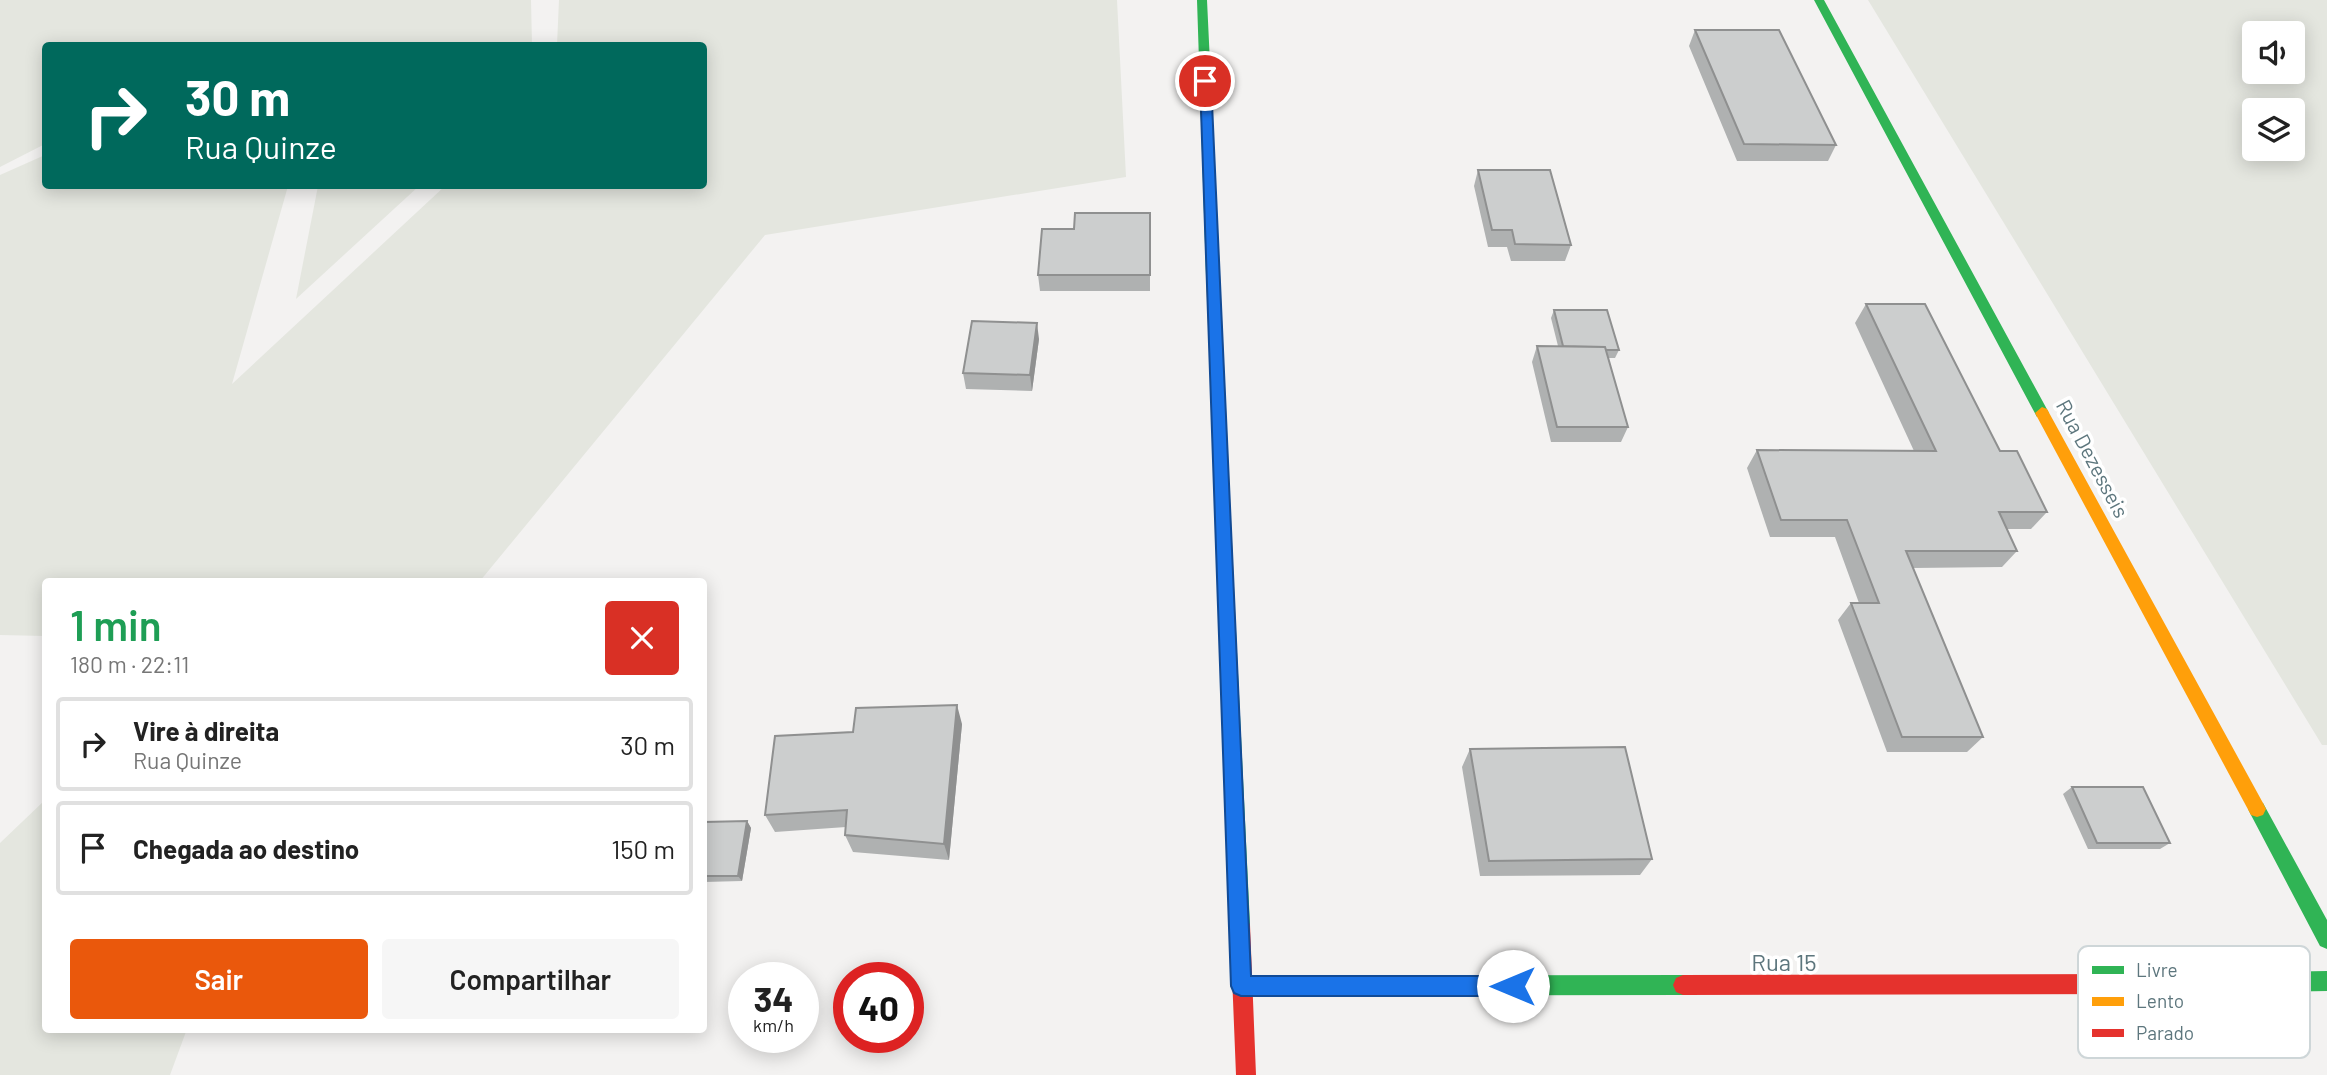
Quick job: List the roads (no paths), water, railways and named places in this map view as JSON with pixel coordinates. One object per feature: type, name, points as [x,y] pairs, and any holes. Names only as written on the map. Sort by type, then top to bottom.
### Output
[{"type":"street","points":[[1202,0],[1246,1075]]},
{"type":"street","name":"Rua Dezesseis","points":[[1819,0],[2327,939]]},
{"type":"street","name":"Rua 15","points":[[1241,986],[2078,985]]}]
